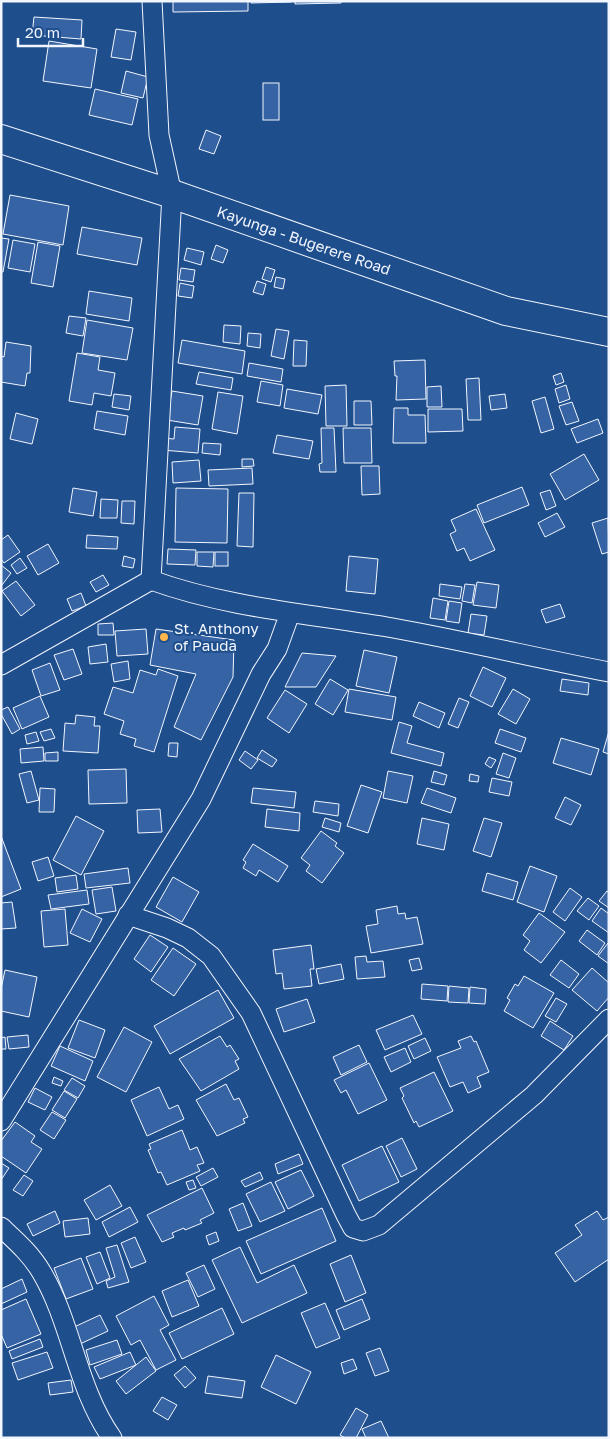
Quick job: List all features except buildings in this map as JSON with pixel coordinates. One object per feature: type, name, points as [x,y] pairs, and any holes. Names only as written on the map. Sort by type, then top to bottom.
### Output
[{"type":"main road","name":"Kayunga - Bugerere Road","points":[[1,138],[172,194],[506,311],[609,332]]},
{"type":"street","points":[[151,580],[172,194],[159,135],[152,1]]},
{"type":"street","points":[[1,665],[151,580],[178,590],[290,613],[393,628],[609,672]]},
{"type":"street","points":[[1,1121],[201,799],[261,674],[277,649],[290,613]]},
{"type":"street","points":[[128,915],[188,938],[211,956],[251,1013],[353,1228],[363,1232],[379,1225],[534,1094],[609,1019]]},
{"type":"street","points":[[1,1227],[29,1253],[42,1273],[58,1306],[81,1375],[105,1428],[112,1438]]},
{"type":"place","name":"St. Anthony of Pauda","points":[[164,637]]}]
